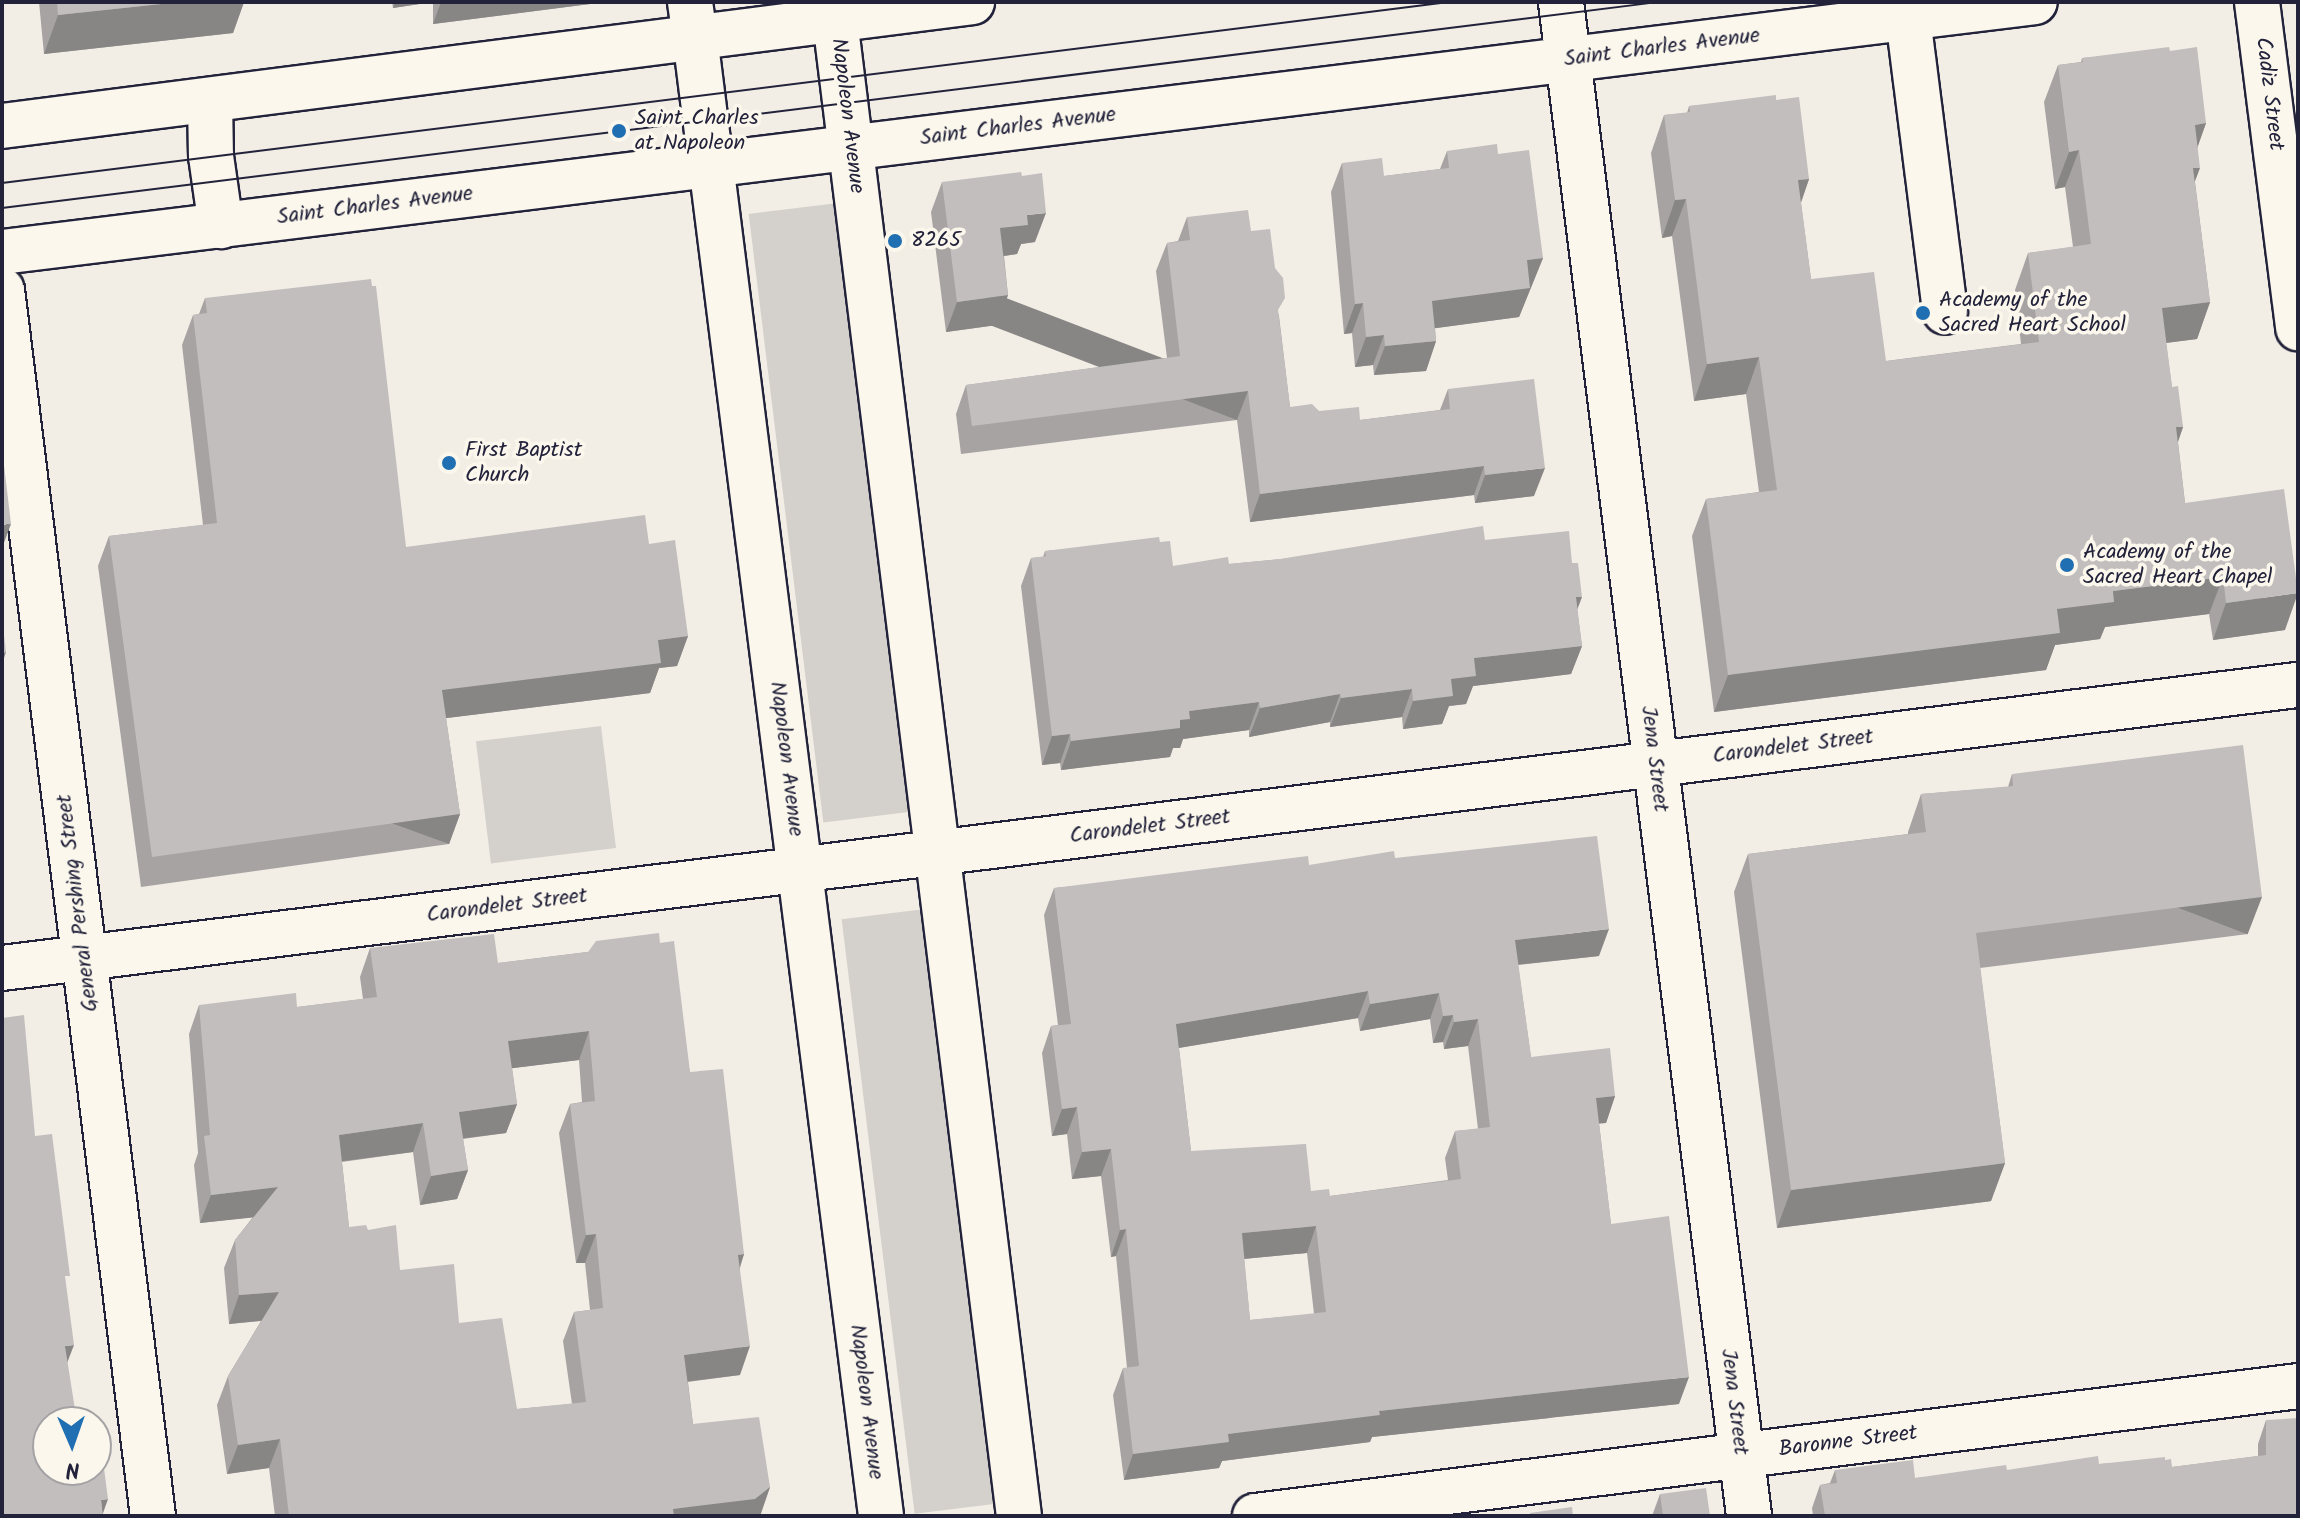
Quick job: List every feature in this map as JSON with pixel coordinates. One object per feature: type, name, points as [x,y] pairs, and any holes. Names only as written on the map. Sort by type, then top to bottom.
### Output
[{"type":"street","points":[[2,126],[210,100],[693,20],[972,2]]},
{"type":"street","name":"Jena Street","points":[[1561,2],[1749,1516]]},
{"type":"street","name":"Saint Charles Avenue","points":[[2,252],[2035,2]]},
{"type":"street","name":"Cadiz Street","points":[[2257,2],[2298,328]]},
{"type":"street","name":"Napoleon Avenue","points":[[834,11],[1019,1516]]},
{"type":"street","points":[[1908,18],[1945,312]]},
{"type":"street","name":"Napoleon Avenue","points":[[693,20],[881,1516]]},
{"type":"street","points":[[210,100],[211,156],[221,226]]},
{"type":"street","name":"General Pershing Street","points":[[2,290],[153,1516]]},
{"type":"street","name":"Carondelet Street","points":[[2,968],[2298,685]]},
{"type":"street","name":"Baronne Street","points":[[1255,1516],[2298,1386]]},
{"type":"shaded area","points":[[838,203],[913,811],[823,822],[749,214]]},
{"type":"shaded area","points":[[601,726],[616,848],[491,863],[476,741]]},
{"type":"shaded area","points":[[925,909],[998,1504],[915,1514],[842,919]]},
{"type":"building","points":[[57,2],[180,2],[58,15]]},
{"type":"building","points":[[2169,47],[2170,51],[2197,47],[2206,123],[2195,125],[2200,168],[2193,168],[2210,302],[2162,308],[2172,387],[2178,386],[2183,427],[2176,427],[2185,503],[2284,489],[2298,593],[2226,603],[2223,577],[2113,591],[2114,602],[2057,609],[2060,633],[1728,675],[1706,499],[1777,490],[1759,357],[1707,364],[1686,199],[1675,200],[1664,115],[1690,112],[1689,106],[1776,95],[1776,100],[1799,97],[1809,179],[1798,180],[1811,279],[1874,272],[1886,361],[2039,342],[2028,253],[2091,244],[2079,150],[2069,152],[2058,65],[2083,62],[2082,58]]},
{"type":"building","points":[[1497,144],[1498,154],[1529,150],[1543,258],[1527,260],[1530,288],[1432,301],[1436,341],[1385,346],[1384,335],[1366,337],[1363,303],[1355,304],[1342,163],[1382,158],[1384,176],[1449,168],[1447,151]]},
{"type":"building","points":[[1021,172],[1022,176],[1042,173],[1046,213],[1027,215],[1028,225],[1000,228],[1008,295],[957,302],[942,182]]},
{"type":"building","points":[[1248,210],[1251,231],[1270,229],[1275,268],[1283,278],[1285,298],[1278,310],[1290,407],[1312,404],[1319,411],[1359,407],[1360,420],[1450,409],[1448,389],[1534,379],[1545,468],[1485,475],[1484,466],[1260,494],[1248,391],[972,426],[966,385],[1180,356],[1167,243],[1190,240],[1187,217]]},
{"type":"building","points":[[371,279],[372,286],[376,286],[406,547],[645,515],[649,544],[675,540],[688,636],[658,640],[661,663],[442,690],[460,814],[152,857],[109,536],[217,523],[193,315],[207,313],[205,298]]},
{"type":"building","points":[[2,448],[11,524],[2,525]]},
{"type":"building","points":[[1483,526],[1485,540],[1569,531],[1572,563],[1578,563],[1582,597],[1576,597],[1582,646],[1474,658],[1476,676],[1451,679],[1453,696],[1413,701],[1412,689],[1341,698],[1340,694],[1260,708],[1259,702],[1189,711],[1190,719],[1180,720],[1180,728],[1071,741],[1070,734],[1052,736],[1031,558],[1046,556],[1045,551],[1159,537],[1160,542],[1170,541],[1173,566],[1228,557],[1229,564],[1280,559]]},
{"type":"building","points":[[2,618],[6,652],[2,653]]},
{"type":"building","points":[[2243,745],[2262,897],[1976,933],[2005,1163],[1791,1190],[1748,854],[1926,832],[1921,794],[2013,786],[2012,774]]},
{"type":"building","points":[[1597,836],[1609,929],[1515,940],[1531,1057],[1610,1048],[1615,1096],[1596,1098],[1611,1224],[1669,1216],[1689,1377],[1379,1411],[1380,1415],[1228,1434],[1229,1442],[1133,1454],[1123,1368],[1139,1366],[1126,1229],[1120,1230],[1111,1149],[1082,1152],[1077,1107],[1062,1109],[1051,1026],[1071,1024],[1054,888],[1308,856],[1309,865],[1394,851],[1395,858]],"holes":[[[1368,991],[1370,1004],[1439,993],[1443,1016],[1453,1015],[1454,1022],[1478,1019],[1490,1127],[1455,1131],[1461,1179],[1330,1196],[1329,1189],[1311,1191],[1306,1144],[1191,1151],[1176,1024]],[[1316,1226],[1326,1312],[1250,1320],[1242,1233]]]},
{"type":"building","points":[[659,933],[660,943],[674,941],[690,1072],[723,1069],[744,1254],[738,1255],[750,1346],[684,1355],[693,1424],[759,1417],[770,1487],[755,1499],[673,1509],[674,1516],[289,1516],[280,1439],[238,1445],[228,1376],[279,1292],[239,1295],[235,1240],[278,1187],[211,1195],[204,1136],[210,1135],[199,1005],[296,993],[297,1007],[377,997],[370,948],[494,934],[498,963],[588,952],[596,941]],"holes":[[[589,1031],[595,1101],[570,1104],[586,1235],[596,1234],[603,1308],[574,1312],[586,1402],[517,1409],[502,1318],[459,1323],[454,1264],[400,1270],[396,1225],[368,1230],[366,1225],[349,1227],[339,1135],[423,1123],[431,1176],[468,1170],[459,1112],[517,1104],[508,1041]]]},
{"type":"building","points":[[24,1015],[35,1136],[52,1134],[70,1276],[65,1276],[74,1345],[65,1346],[74,1406],[32,1406],[32,1486],[106,1486],[108,1499],[101,1500],[103,1516],[2,1516],[2,1018]]},
{"type":"building","points":[[2298,1418],[2298,1516],[1825,1516],[1820,1485],[1837,1483],[1835,1470],[1913,1460],[1915,1478],[2006,1465],[2007,1470],[2098,1456],[2099,1464],[2165,1457],[2165,1460],[2171,1459],[2172,1467],[2266,1455],[2266,1420]]},
{"type":"building","points":[[1706,1488],[1710,1516],[1663,1516],[1660,1494]]},
{"type":"building","points":[[1572,1507],[1573,1516],[1530,1516],[1530,1513]]},
{"type":"tram line","points":[[2,183],[1449,2]]},
{"type":"tram line","points":[[2,208],[1659,2]]},
{"type":"place","name":"Saint Charles at Napoleon","points":[[619,131]]},
{"type":"place","name":"8265","points":[[895,241]]},
{"type":"place","name":"Academy of the Sacred Heart School","points":[[1923,313]]},
{"type":"place","name":"First Baptist Church","points":[[449,463]]},
{"type":"place","name":"Academy of the Sacred Heart Chapel","points":[[2067,565]]}]
